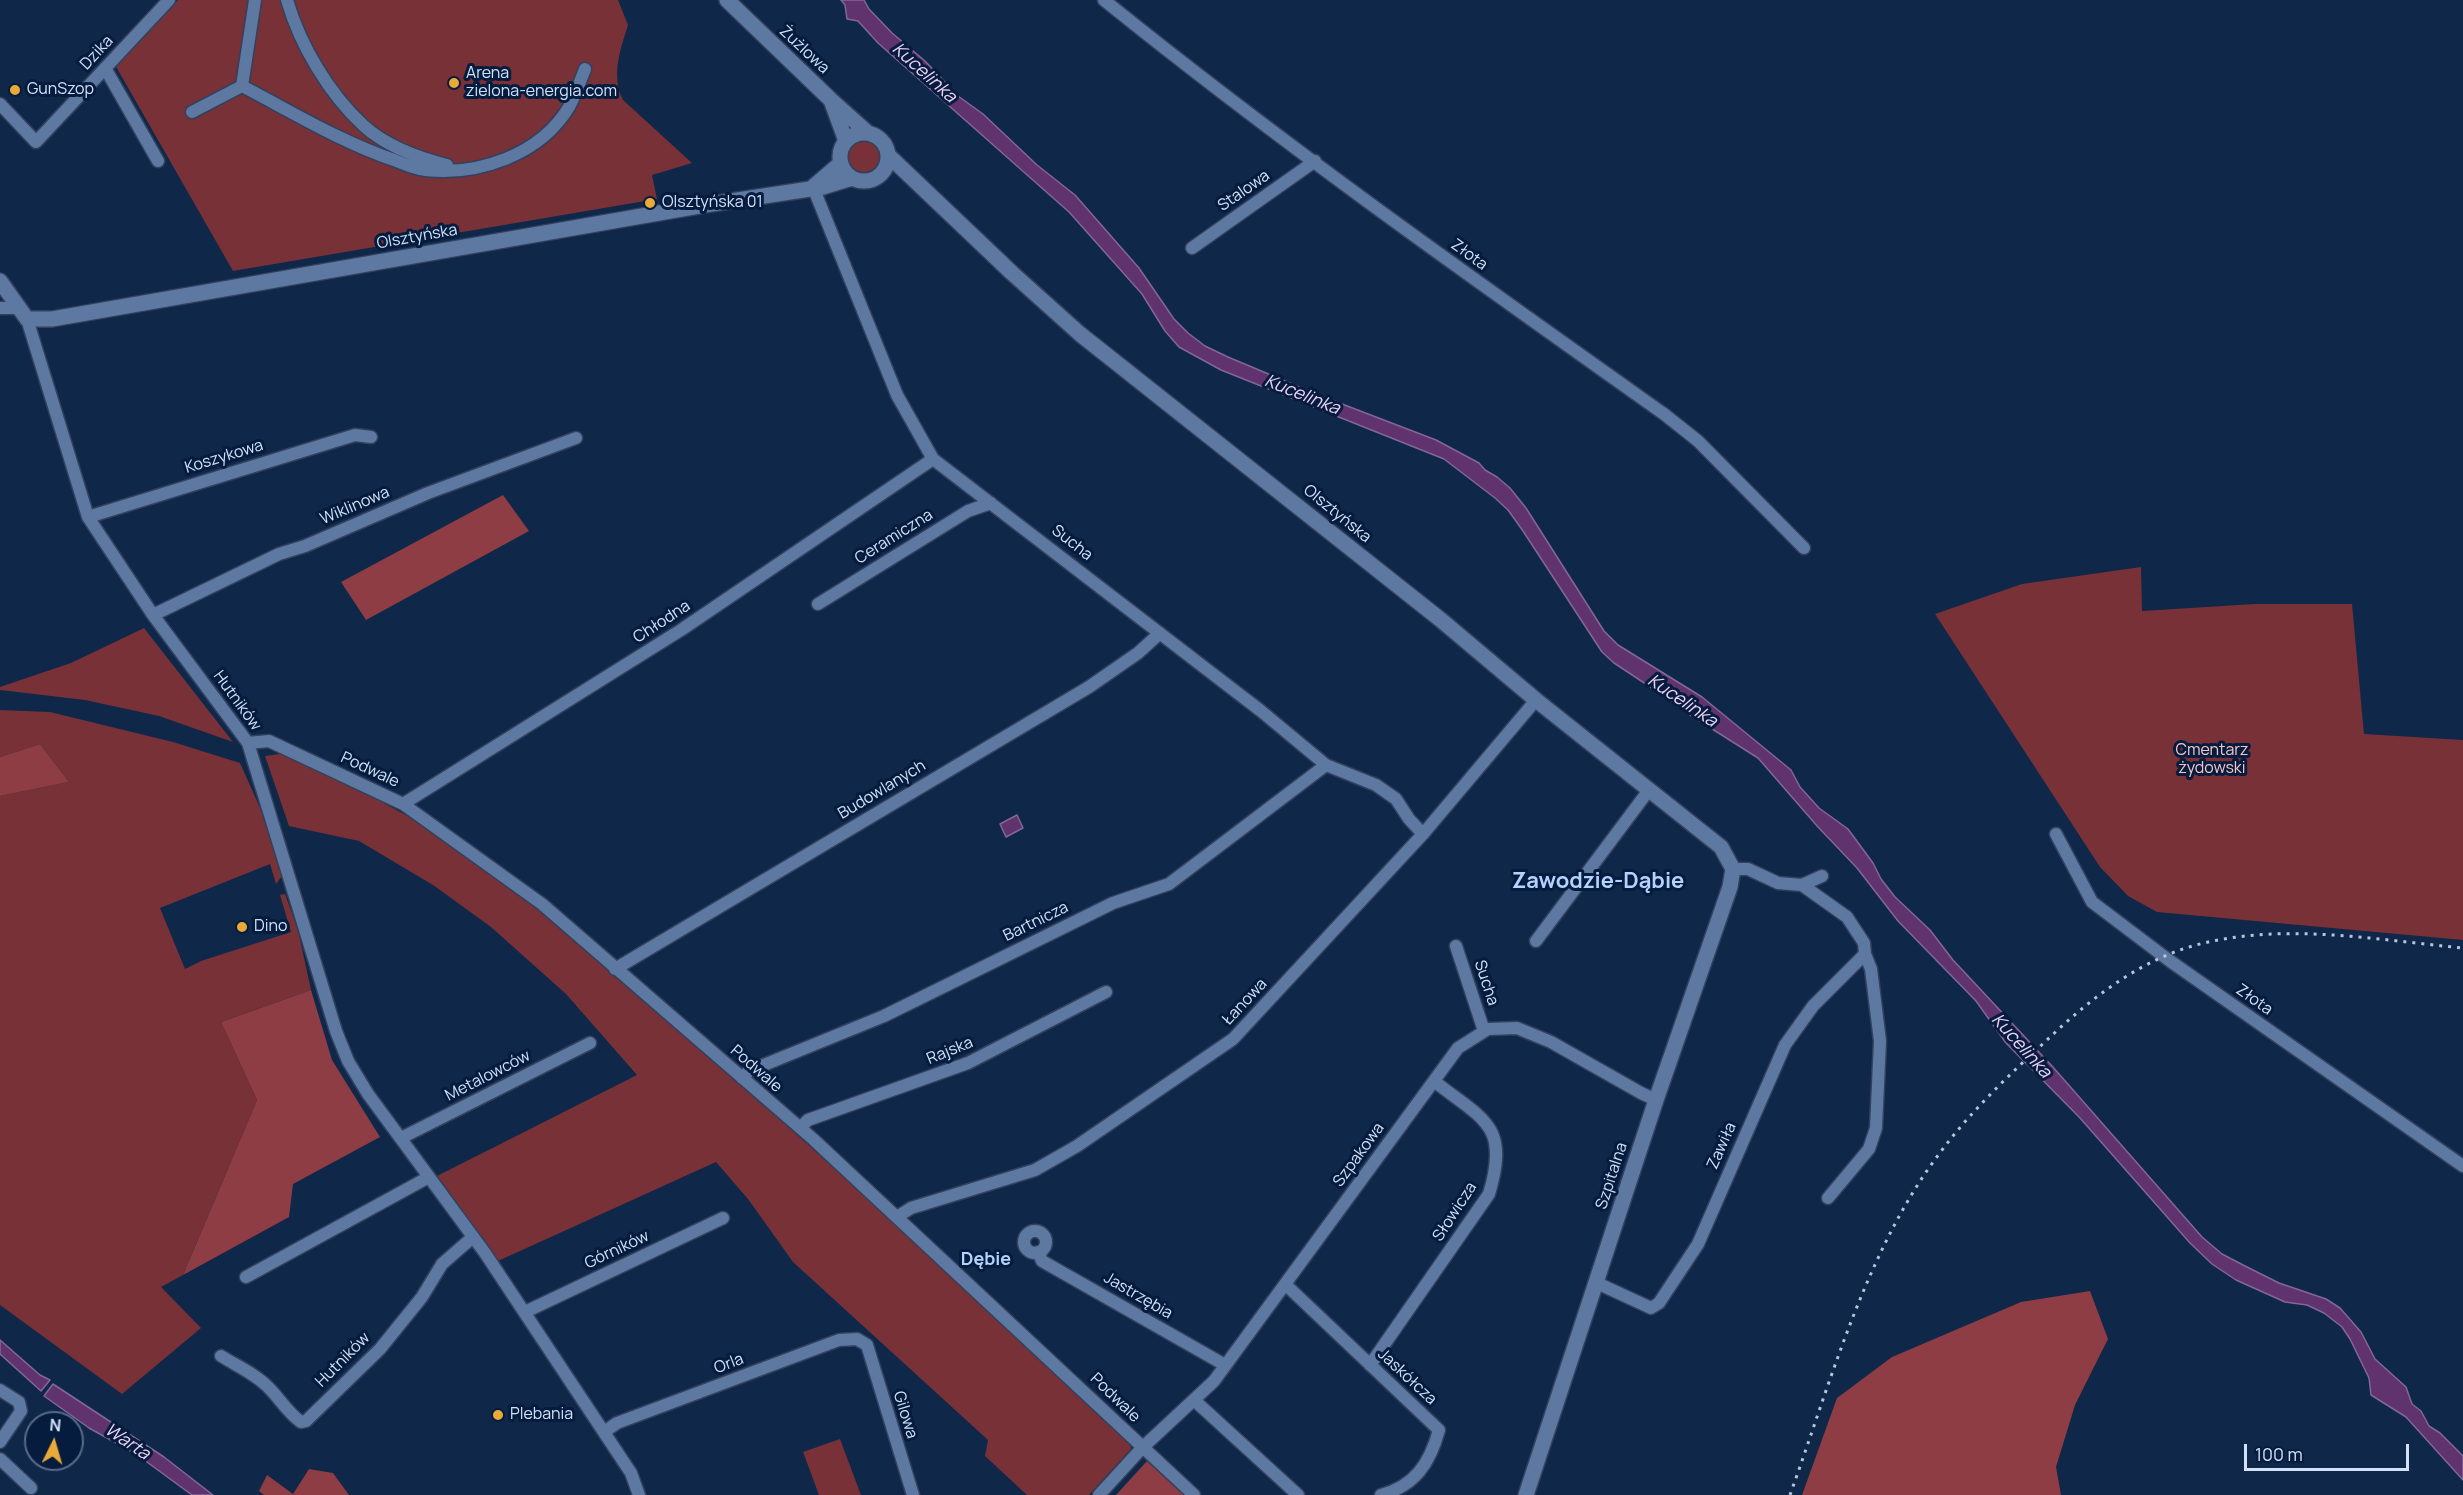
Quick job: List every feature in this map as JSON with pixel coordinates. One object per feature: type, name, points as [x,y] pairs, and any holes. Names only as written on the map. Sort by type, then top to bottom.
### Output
[{"type":"street","name":"Dzika","points":[[0,104],[36,142],[169,0]]},
{"type":"street","points":[[242,86],[255,0]]},
{"type":"street","points":[[287,0],[318,66],[340,100],[365,127],[407,152],[431,161],[466,169]]},
{"type":"street","name":"Żużlowa","points":[[727,0],[868,133]]},
{"type":"street","name":"Złota","points":[[1104,0],[1171,54],[1444,257],[1673,421],[1698,441],[1804,548]]},
{"type":"street","points":[[105,68],[158,161]]},
{"type":"street","points":[[242,86],[372,153],[424,170],[466,169],[495,163],[515,155],[544,137],[568,108],[585,69]]},
{"type":"street","points":[[192,112],[242,86]]},
{"type":"street","name":"Żużlowa","points":[[831,100],[846,141]]},
{"type":"street","points":[[868,133],[883,141],[889,156],[888,164],[879,177],[864,182],[852,178],[844,171],[840,164],[840,155],[846,141],[852,136],[868,133]]},
{"type":"street","name":"Olsztyńska","points":[[889,156],[919,187],[1080,334],[1441,620],[1536,700],[1720,847],[1734,868]]},
{"type":"street","name":"Stalowa","points":[[1192,248],[1315,161]]},
{"type":"street","points":[[813,187],[840,164]]},
{"type":"street","name":"Olsztyńska","points":[[879,177],[919,187]]},
{"type":"street","name":"Olsztyńska","points":[[0,308],[52,320],[832,185],[852,178]]},
{"type":"street","name":"Sucha","points":[[813,187],[897,395],[933,459],[1261,711],[1326,765],[1376,785],[1396,799],[1409,819],[1423,834]]},
{"type":"street","points":[[0,281],[23,314]]},
{"type":"street","name":"Hutników","points":[[23,314],[88,517],[153,615],[248,743],[344,1051],[368,1094],[473,1237],[632,1473],[639,1495]]},
{"type":"street","name":"Koszykowa","points":[[88,517],[355,435],[371,437]]},
{"type":"street","name":"Wiklinowa","points":[[153,615],[279,554],[305,546],[428,493],[576,438]]},
{"type":"street","name":"Chłodna","points":[[403,804],[681,630],[933,459]]},
{"type":"street","name":"Ceramiczna","points":[[818,604],[968,511],[991,502]]},
{"type":"street","name":"Budowlanych","points":[[615,969],[1089,687],[1138,653],[1160,633]]},
{"type":"street","name":"Łanowa","points":[[897,1217],[911,1208],[1035,1170],[1077,1146],[1233,1040],[1423,834],[1536,700]]},
{"type":"street","name":"Podwale","points":[[248,743],[269,741],[403,804],[542,904],[800,1128],[1125,1428],[1142,1448],[1194,1495]]},
{"type":"street","name":"Bartnicza","points":[[742,1078],[749,1071],[884,1016],[1113,903],[1168,884],[1326,765]]},
{"type":"street","points":[[1536,941],[1650,790]]},
{"type":"street","name":"Złota","points":[[2056,834],[2092,902],[2170,960],[2463,1166]]},
{"type":"street","points":[[1734,868],[1748,869],[1779,883],[1802,885],[1822,876]]},
{"type":"street","name":"Szpitalna","points":[[1526,1495],[1656,1100],[1730,887],[1734,868]]},
{"type":"street","points":[[1802,885],[1847,917],[1864,943],[1865,954],[1871,969],[1880,1041],[1876,1128],[1869,1149],[1828,1198]]},
{"type":"street","name":"Sucha","points":[[1456,946],[1484,1031]]},
{"type":"street","name":"Zawiła","points":[[1597,1283],[1651,1308],[1659,1303],[1698,1244],[1785,1045],[1813,1006],[1865,954]]},
{"type":"street","name":"Rajska","points":[[800,1128],[808,1120],[968,1063],[1106,992]]},
{"type":"street","name":"Szpakowa","points":[[1099,1495],[1142,1448],[1214,1381],[1458,1048],[1484,1031],[1516,1028],[1551,1042],[1641,1094],[1656,1100]]},
{"type":"street","name":"Metalowców","points":[[401,1138],[590,1043]]},
{"type":"street","name":"Słowicza","points":[[1370,1365],[1489,1194],[1496,1170],[1495,1138],[1489,1124],[1434,1081]]},
{"type":"street","points":[[246,1277],[429,1178]]},
{"type":"street","name":"Górników","points":[[525,1312],[723,1218]]},
{"type":"street","name":"Hutników","points":[[221,1356],[254,1375],[267,1386],[293,1416],[301,1422],[306,1421],[380,1349],[422,1297],[442,1264],[473,1237]]},
{"type":"street","name":"Jastrzębia","points":[[1038,1252],[1042,1261],[1225,1365]]},
{"type":"street","name":"Jaskółcza","points":[[1285,1284],[1439,1430],[1434,1451],[1413,1481],[1381,1495]]},
{"type":"street","name":"Orla","points":[[604,1432],[617,1423],[839,1340],[857,1339],[867,1345]]},
{"type":"street","name":"Gilowa","points":[[867,1345],[913,1495]]},
{"type":"street","points":[[0,1390],[19,1402],[21,1411],[0,1442]]},
{"type":"street","points":[[1194,1400],[1298,1495]]},
{"type":"street","points":[[0,1459],[31,1488]]},
{"type":"green space","points":[[178,0],[618,0],[628,25],[617,72],[619,91],[623,100],[692,163],[652,175],[657,199],[233,271],[115,65]]},
{"type":"green space","points":[[864,140],[875,145],[880,156],[875,167],[864,172],[853,167],[848,156],[853,145]]},
{"type":"green space","name":"Cmentarz żydowski","points":[[2141,567],[2142,611],[2255,604],[2352,604],[2364,734],[2463,740],[2463,940],[2157,912],[2128,896],[2100,867],[1935,614],[2022,584]]},
{"type":"green space","points":[[144,628],[233,742],[159,716],[85,700],[0,690],[0,687],[71,663]]},
{"type":"green space","points":[[0,710],[50,712],[173,742],[240,763],[261,810],[282,876],[276,884],[270,864],[160,908],[185,969],[201,961],[291,932],[280,895],[285,894],[298,930],[311,990],[221,1022],[257,1100],[183,1275],[161,1287],[201,1328],[122,1394],[0,1305],[0,796],[69,782],[40,744],[0,757]]},
{"type":"green space","points":[[286,753],[363,792],[439,835],[524,898],[717,1064],[891,1220],[1122,1431],[1130,1439],[1131,1449],[1089,1495],[1027,1495],[985,1456],[988,1440],[793,1262],[748,1199],[716,1162],[498,1261],[437,1176],[637,1075],[566,994],[491,927],[433,885],[359,841],[289,826],[265,756]]},
{"type":"green space","points":[[840,1439],[861,1495],[819,1495],[803,1452]]},
{"type":"shaded area","points":[[503,495],[529,531],[366,620],[341,582]]},
{"type":"shaded area","points":[[40,744],[69,782],[0,796],[0,757]]},
{"type":"shaded area","points":[[311,990],[332,1060],[380,1137],[293,1184],[289,1217],[183,1275],[257,1100],[221,1022]]},
{"type":"shaded area","points":[[2090,1291],[2108,1339],[2075,1405],[2056,1467],[2061,1495],[1802,1495],[1837,1398],[1892,1357],[2021,1302]]},
{"type":"shaded area","points":[[1147,1461],[1184,1495],[1116,1495]]},
{"type":"shaded area","points":[[309,1469],[333,1473],[349,1495],[264,1495],[259,1491],[267,1475],[293,1494]]},
{"type":"water","name":"Kucelinka","points":[[841,0],[864,0],[869,9],[892,33],[925,61],[958,96],[983,114],[1037,165],[1075,195],[1139,268],[1174,319],[1205,346],[1316,394],[1436,440],[1479,463],[1510,488],[1526,508],[1604,631],[1618,645],[1702,697],[1791,770],[1800,787],[1819,808],[1848,829],[1895,897],[1930,930],[1953,960],[2052,1066],[2202,1237],[2222,1254],[2245,1266],[2279,1283],[2326,1299],[2340,1308],[2361,1332],[2375,1359],[2406,1387],[2412,1404],[2421,1411],[2429,1426],[2440,1433],[2463,1456],[2463,1480],[2406,1417],[2371,1395],[2369,1378],[2342,1327],[2324,1313],[2307,1305],[2285,1302],[2236,1280],[2212,1264],[2190,1243],[2080,1118],[2006,1043],[1976,1001],[1898,921],[1857,868],[1758,758],[1690,715],[1614,663],[1602,652],[1523,531],[1508,510],[1495,498],[1444,459],[1221,370],[1179,347],[1165,331],[1142,294],[1069,212],[878,43],[858,21],[847,19],[845,5]]},
{"type":"water","points":[[1017,815],[1023,828],[1006,837],[1000,824]]},
{"type":"water","points":[[0,1340],[40,1375],[50,1380],[41,1391],[0,1354]]},
{"type":"water","name":"Warta","points":[[53,1384],[164,1457],[213,1495],[192,1495],[136,1454],[84,1424],[84,1411],[65,1411],[44,1396]]},
{"type":"railway","points":[[1790,1495],[1852,1318],[1891,1232],[1913,1192],[1951,1138],[1977,1109],[2018,1067],[2082,1009],[2119,981],[2160,958],[2182,949],[2236,937],[2268,934],[2333,935],[2463,948]]},
{"type":"place","name":"Arena zielona-energia.com","points":[[454,83]]},
{"type":"place","name":"GunSzop","points":[[15,90]]},
{"type":"place","name":"Olsztyńska 01","points":[[650,203]]},
{"type":"place","name":"Dino","points":[[242,927]]},
{"type":"place","name":"Plebania","points":[[498,1415]]},
{"type":"district","name":"Zawodzie-Dąbie","points":[[1598,882]]},
{"type":"district","name":"Dębie","points":[[986,1260]]}]
